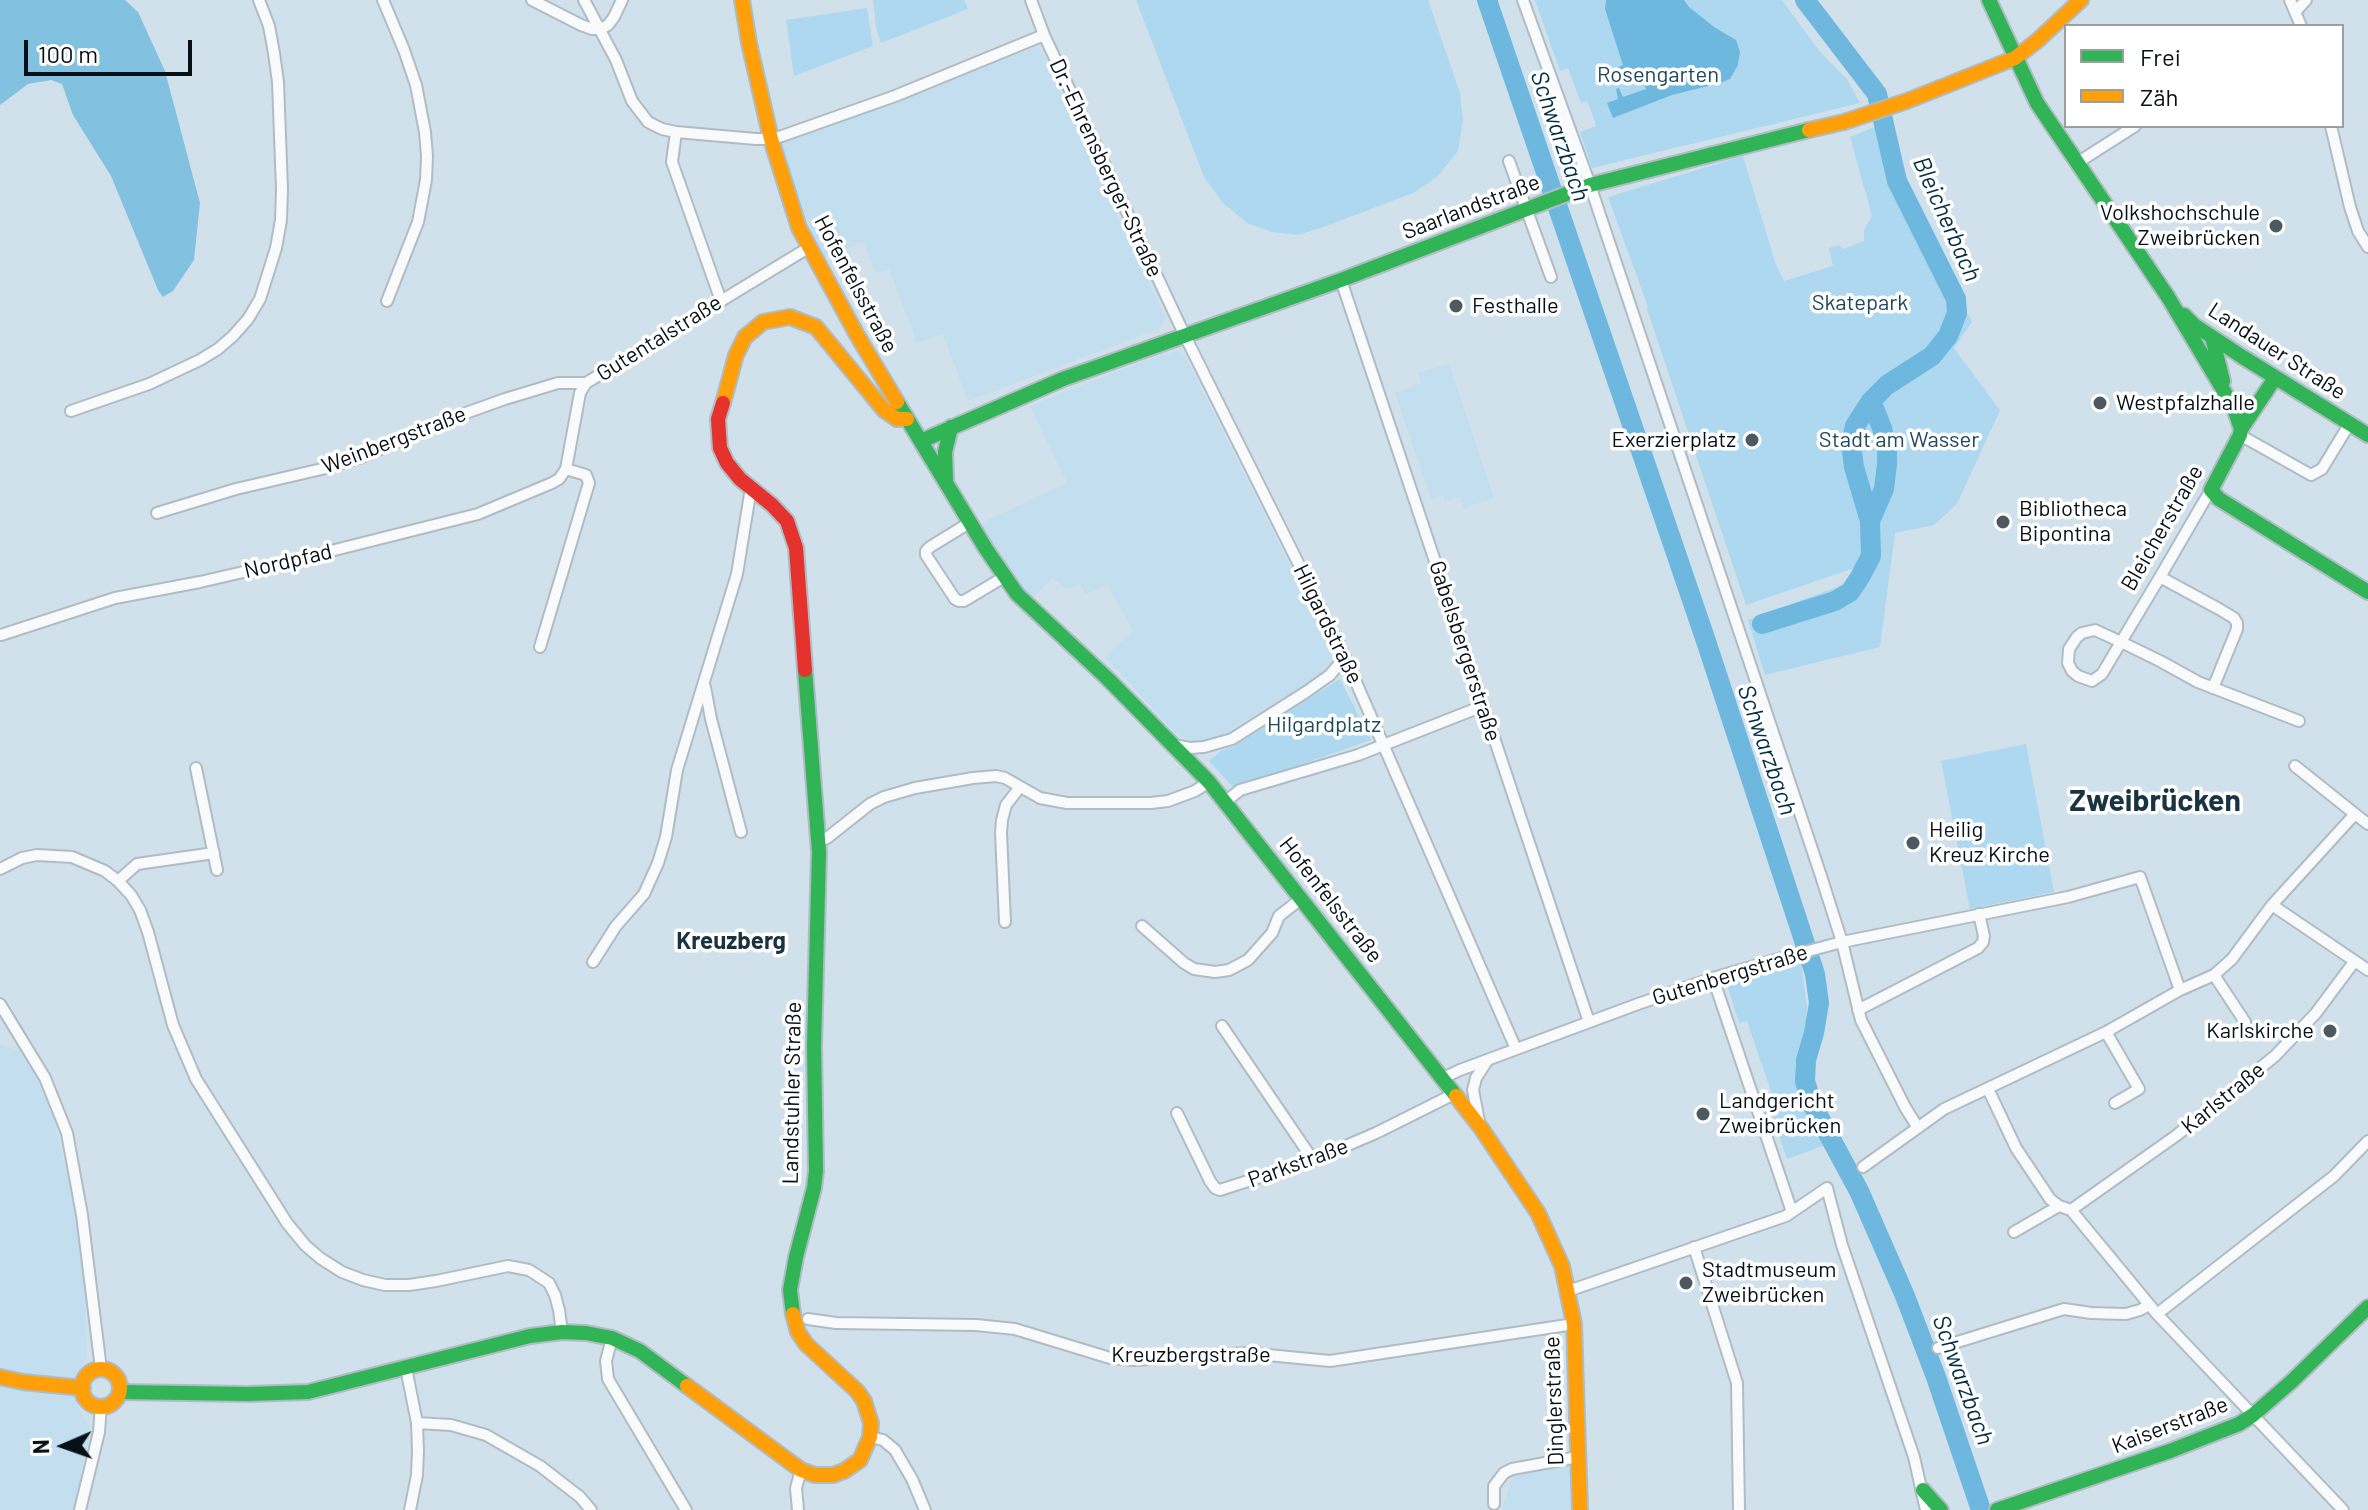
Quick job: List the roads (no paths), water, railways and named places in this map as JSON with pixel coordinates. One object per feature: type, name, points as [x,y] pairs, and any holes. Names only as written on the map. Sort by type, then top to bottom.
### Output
[{"type":"main road","name":"Hofenfelsstraße","points":[[742,0],[753,65],[771,139],[789,200],[808,248],[969,523],[1004,577],[1036,614],[1108,679],[1209,782],[1443,1078],[1538,1213],[1562,1266],[1568,1291]]},
{"type":"main road","name":"Landauer Straße","points":[[1989,0],[2037,103],[2168,297],[2228,397],[2240,432]]},
{"type":"main road","name":"Saarlandstraße","points":[[921,441],[1049,384],[1341,280],[1590,185],[1893,106],[2015,58],[2081,0]]},
{"type":"main road","name":"Landauer Straße","points":[[2168,297],[2194,325],[2368,435]]},
{"type":"main road","name":"Landstuhler Straße","points":[[870,1437],[871,1423],[864,1401],[806,1344],[798,1332],[791,1299],[792,1273],[816,1171],[814,1046],[819,841],[796,548],[787,521],[735,474],[723,456],[718,419],[741,343],[750,331],[763,322],[790,317],[816,327],[884,410],[897,419],[907,419]]},
{"type":"main road","points":[[2212,337],[2228,397]]},
{"type":"main road","name":"Bleicherstraße","points":[[2211,490],[2240,432],[2275,378]]},
{"type":"main road","points":[[946,482],[945,450],[951,427]]},
{"type":"main road","points":[[2211,490],[2219,499],[2368,592]]},
{"type":"main road","name":"Dinglerstraße","points":[[1568,1291],[1574,1324],[1580,1510]]},
{"type":"main road","name":"Kaiserstraße","points":[[1997,1510],[2018,1506],[2170,1451],[2253,1415],[2368,1307]]},
{"type":"main road","points":[[120,1392],[292,1393],[327,1389],[530,1336],[562,1332],[612,1338],[640,1351],[801,1470],[822,1476],[844,1471],[860,1460],[870,1437]]},
{"type":"main road","points":[[101,1369],[116,1376],[120,1392],[113,1402],[101,1406],[88,1401],[83,1388],[89,1373],[101,1369]]},
{"type":"main road","points":[[0,1377],[83,1388]]},
{"type":"main road","points":[[1923,1490],[1941,1510]]},
{"type":"street","points":[[71,411],[149,384],[200,360],[233,336],[260,299],[276,248],[281,220],[282,177],[278,82],[269,26],[259,0]]},
{"type":"street","points":[[383,0],[416,85],[427,156],[418,222],[387,301]]},
{"type":"street","points":[[532,0],[592,29],[608,25],[622,0]]},
{"type":"street","points":[[584,0],[641,115],[654,127],[676,132],[771,139],[895,96],[1044,35]]},
{"type":"street","name":"Dr.-Ehrensberger-Straße","points":[[1031,0],[1044,35],[1185,336]]},
{"type":"street","points":[[1523,0],[1590,185],[1842,942],[1858,1010],[1918,1128]]},
{"type":"street","points":[[2290,0],[2300,24]]},
{"type":"street","points":[[2295,12],[2306,0]]},
{"type":"street","points":[[2077,163],[2132,128]]},
{"type":"street","points":[[2331,128],[2350,207],[2358,231],[2368,247]]},
{"type":"street","points":[[676,132],[672,162],[721,301]]},
{"type":"street","points":[[1509,161],[1530,208],[1551,277]]},
{"type":"street","name":"Gutentalstraße","points":[[566,469],[580,393],[586,383],[808,248]]},
{"type":"street","name":"Gabelsbergerstraße","points":[[1341,280],[1589,1022]]},
{"type":"street","name":"Hilgardstraße","points":[[1185,336],[1345,657],[1516,1049]]},
{"type":"street","name":"Weinbergstraße","points":[[157,513],[236,489],[359,458],[505,399],[558,383],[586,383]]},
{"type":"street","points":[[2240,432],[2311,475],[2322,469],[2350,423]]},
{"type":"street","points":[[540,647],[589,483],[586,475],[566,469]]},
{"type":"street","name":"Nordpfad","points":[[1,635],[115,598],[200,582],[478,514],[552,483],[566,469]]},
{"type":"street","points":[[593,962],[616,926],[644,894],[658,863],[666,837],[677,770],[737,574],[751,488]]},
{"type":"street","name":"Bleicherstraße","points":[[2121,642],[2095,630],[2082,633],[2069,649],[2068,663],[2078,676],[2092,681],[2097,679],[2121,642],[2211,490]]},
{"type":"street","points":[[969,523],[930,547],[926,555],[959,601],[1004,577]]},
{"type":"street","points":[[2160,577],[2219,609],[2237,623],[2213,688]]},
{"type":"street","points":[[2121,642],[2213,688],[2299,721]]},
{"type":"street","points":[[1174,745],[1204,747],[1232,739],[1330,675],[1345,657]]},
{"type":"street","points":[[704,681],[741,832]]},
{"type":"street","points":[[1225,802],[1240,790],[1383,746],[1483,706]]},
{"type":"street","points":[[2295,766],[2368,824]]},
{"type":"street","points":[[196,768],[217,870]]},
{"type":"street","points":[[819,841],[870,804],[899,792],[986,776],[1005,778],[1053,802],[1151,803],[1183,796],[1209,782]]},
{"type":"street","points":[[1005,922],[1002,820],[1006,805],[1020,787]]},
{"type":"street","points":[[1863,1167],[1944,1109],[2106,1032],[2180,990],[2214,975],[2232,959],[2272,905],[2355,814]]},
{"type":"street","points":[[118,881],[137,864],[214,853]]},
{"type":"street","points":[[0,869],[22,858],[55,855],[90,863],[118,881],[140,910],[173,1025],[196,1079],[287,1223],[320,1258],[342,1272],[385,1285],[436,1281],[508,1266],[529,1270],[549,1283],[559,1310],[562,1332]]},
{"type":"street","name":"Gutenbergstraße","points":[[1443,1078],[1713,978],[1842,942],[2068,897],[2140,877],[2180,990]]},
{"type":"street","points":[[1142,926],[1194,969],[1229,970],[1248,960],[1272,933],[1279,916],[1302,898]]},
{"type":"street","points":[[2272,905],[2368,970]]},
{"type":"street","points":[[1858,1010],[1978,948],[1984,936],[1979,914]]},
{"type":"street","name":"Karlstraße","points":[[2071,1210],[2141,1162],[2275,1056],[2316,1013],[2354,962]]},
{"type":"street","points":[[2214,975],[2245,1022]]},
{"type":"street","points":[[1713,978],[1792,1212]]},
{"type":"street","points":[[0,1004],[45,1078],[67,1133],[82,1215],[101,1369]]},
{"type":"street","points":[[1222,1026],[1313,1160]]},
{"type":"street","points":[[2106,1032],[2139,1089],[2115,1103]]},
{"type":"street","points":[[1481,1128],[1473,1090],[1476,1078],[1488,1060]]},
{"type":"street","points":[[1988,1089],[2016,1148],[2040,1187],[2059,1206],[2071,1210],[2157,1314],[2337,1508]]},
{"type":"street","name":"Parkstraße","points":[[1177,1113],[1210,1181],[1220,1190],[1313,1160],[1454,1094]]},
{"type":"street","points":[[2157,1314],[2334,1176],[2368,1141]]},
{"type":"street","points":[[1568,1291],[1786,1216],[1827,1188],[1842,1245],[1923,1490],[1926,1510]]},
{"type":"street","points":[[2014,1232],[2059,1206]]},
{"type":"street","points":[[1694,1247],[1737,1383],[1739,1510]]},
{"type":"street","points":[[1938,1348],[2064,1309],[2126,1314],[2149,1305]]},
{"type":"street","name":"Kreuzbergstraße","points":[[808,1319],[847,1324],[976,1325],[1015,1329],[1110,1358],[1134,1360],[1247,1353],[1330,1361],[1574,1324]]},
{"type":"street","points":[[612,1338],[606,1361],[608,1379],[686,1510]]},
{"type":"street","points":[[406,1368],[417,1423],[417,1475],[410,1510]]},
{"type":"street","points":[[83,1509],[99,1432],[101,1406]]},
{"type":"street","points":[[417,1423],[451,1425],[486,1435],[511,1447],[580,1497],[591,1510]]},
{"type":"street","points":[[870,1437],[883,1440],[895,1450],[925,1510]]},
{"type":"street","points":[[1494,1504],[1494,1486],[1504,1473],[1578,1457]]},
{"type":"street","points":[[798,1510],[796,1488],[801,1470]]},
{"type":"waterway","name":"Schwarzbach","points":[[1487,0],[1706,641],[1815,974],[1819,1003],[1806,1060],[1805,1081],[1812,1104],[1859,1191],[1905,1296],[1981,1510]]},
{"type":"waterway","name":"Bleicherbach","points":[[1762,624],[1835,601],[1850,592],[1860,577],[1871,556],[1870,521],[1884,489],[1887,464],[1882,428],[1871,401],[1887,385],[1932,356],[1948,336],[1957,313],[1956,299],[1897,181],[1877,94],[1805,0]]},
{"type":"waterway","name":"Bleicherbach","points":[[1870,521],[1854,467],[1851,444],[1855,426],[1871,401]]},
{"type":"place","name":"Volkshochschule Zweibrücken","points":[[2276,226]]},
{"type":"place","name":"Festhalle","points":[[1456,306]]},
{"type":"place","name":"Westpfalzhalle","points":[[2100,403]]},
{"type":"place","name":"Exerzierplatz","points":[[1752,440]]},
{"type":"place","name":"Bibliotheca Bipontina","points":[[2003,522]]},
{"type":"place","name":"Heilig Kreuz Kirche","points":[[1913,843]]},
{"type":"place","name":"Karlskirche","points":[[2330,1031]]},
{"type":"place","name":"Landgericht Zweibrücken","points":[[1703,1114]]},
{"type":"place","name":"Stadtmuseum Zweibrücken","points":[[1686,1283]]},
{"type":"district","name":"Zweibrücken","points":[[2155,801]]},
{"type":"district","name":"Kreuzberg","points":[[731,941]]},
{"type":"park label","name":"Rosengarten","points":[[1658,75]]},
{"type":"park label","name":"Skatepark","points":[[1860,303]]},
{"type":"park label","name":"Stadt am Wasser","points":[[1899,440]]},
{"type":"park label","name":"Hilgardplatz","points":[[1324,725]]}]
